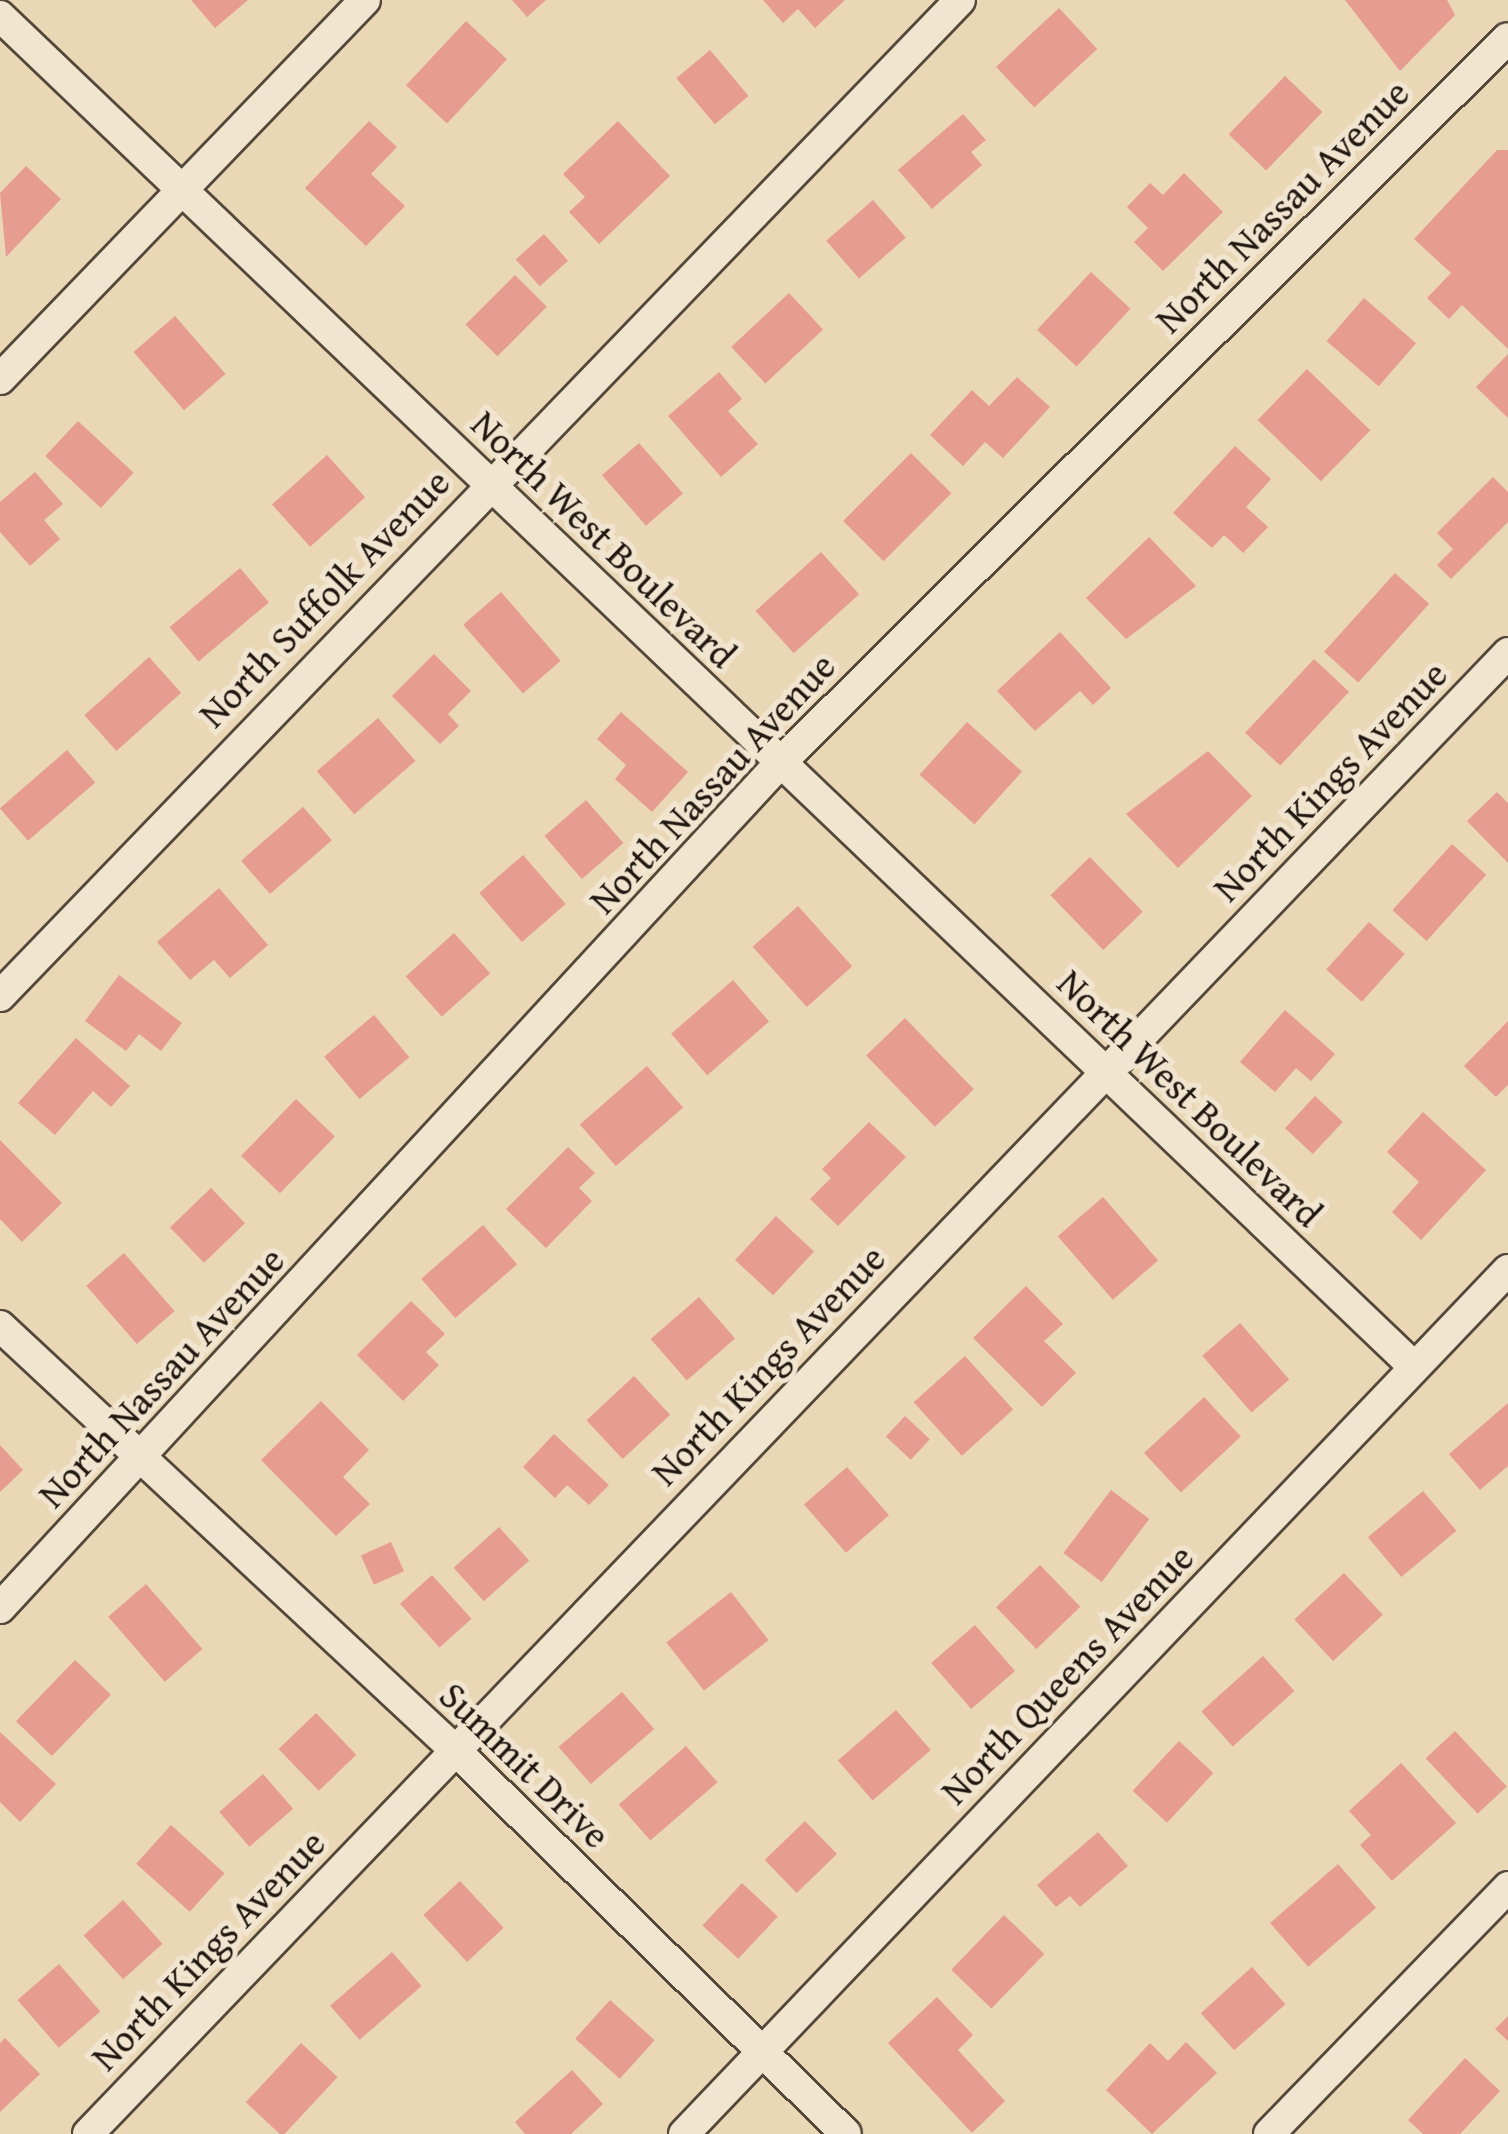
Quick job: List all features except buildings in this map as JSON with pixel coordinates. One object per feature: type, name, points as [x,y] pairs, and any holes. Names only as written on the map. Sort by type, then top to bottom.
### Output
[{"type":"street","points":[[0,378],[365,0]]},
{"type":"street","name":"North Suffolk Avenue","points":[[0,996],[488,483],[960,0]]},
{"type":"street","name":"North West Boulevard","points":[[0,16],[1414,1367]]},
{"type":"street","name":"North Nassau Avenue","points":[[0,1608],[780,763],[1508,38]]},
{"type":"street","name":"North Kings Avenue","points":[[88,2134],[1508,652]]},
{"type":"street","name":"North Queens Avenue","points":[[684,2134],[1508,1270]]},
{"type":"street","name":"Summit Drive","points":[[0,1326],[139,1461],[454,1749],[846,2134]]},
{"type":"street","points":[[1269,2134],[1508,1886]]}]
